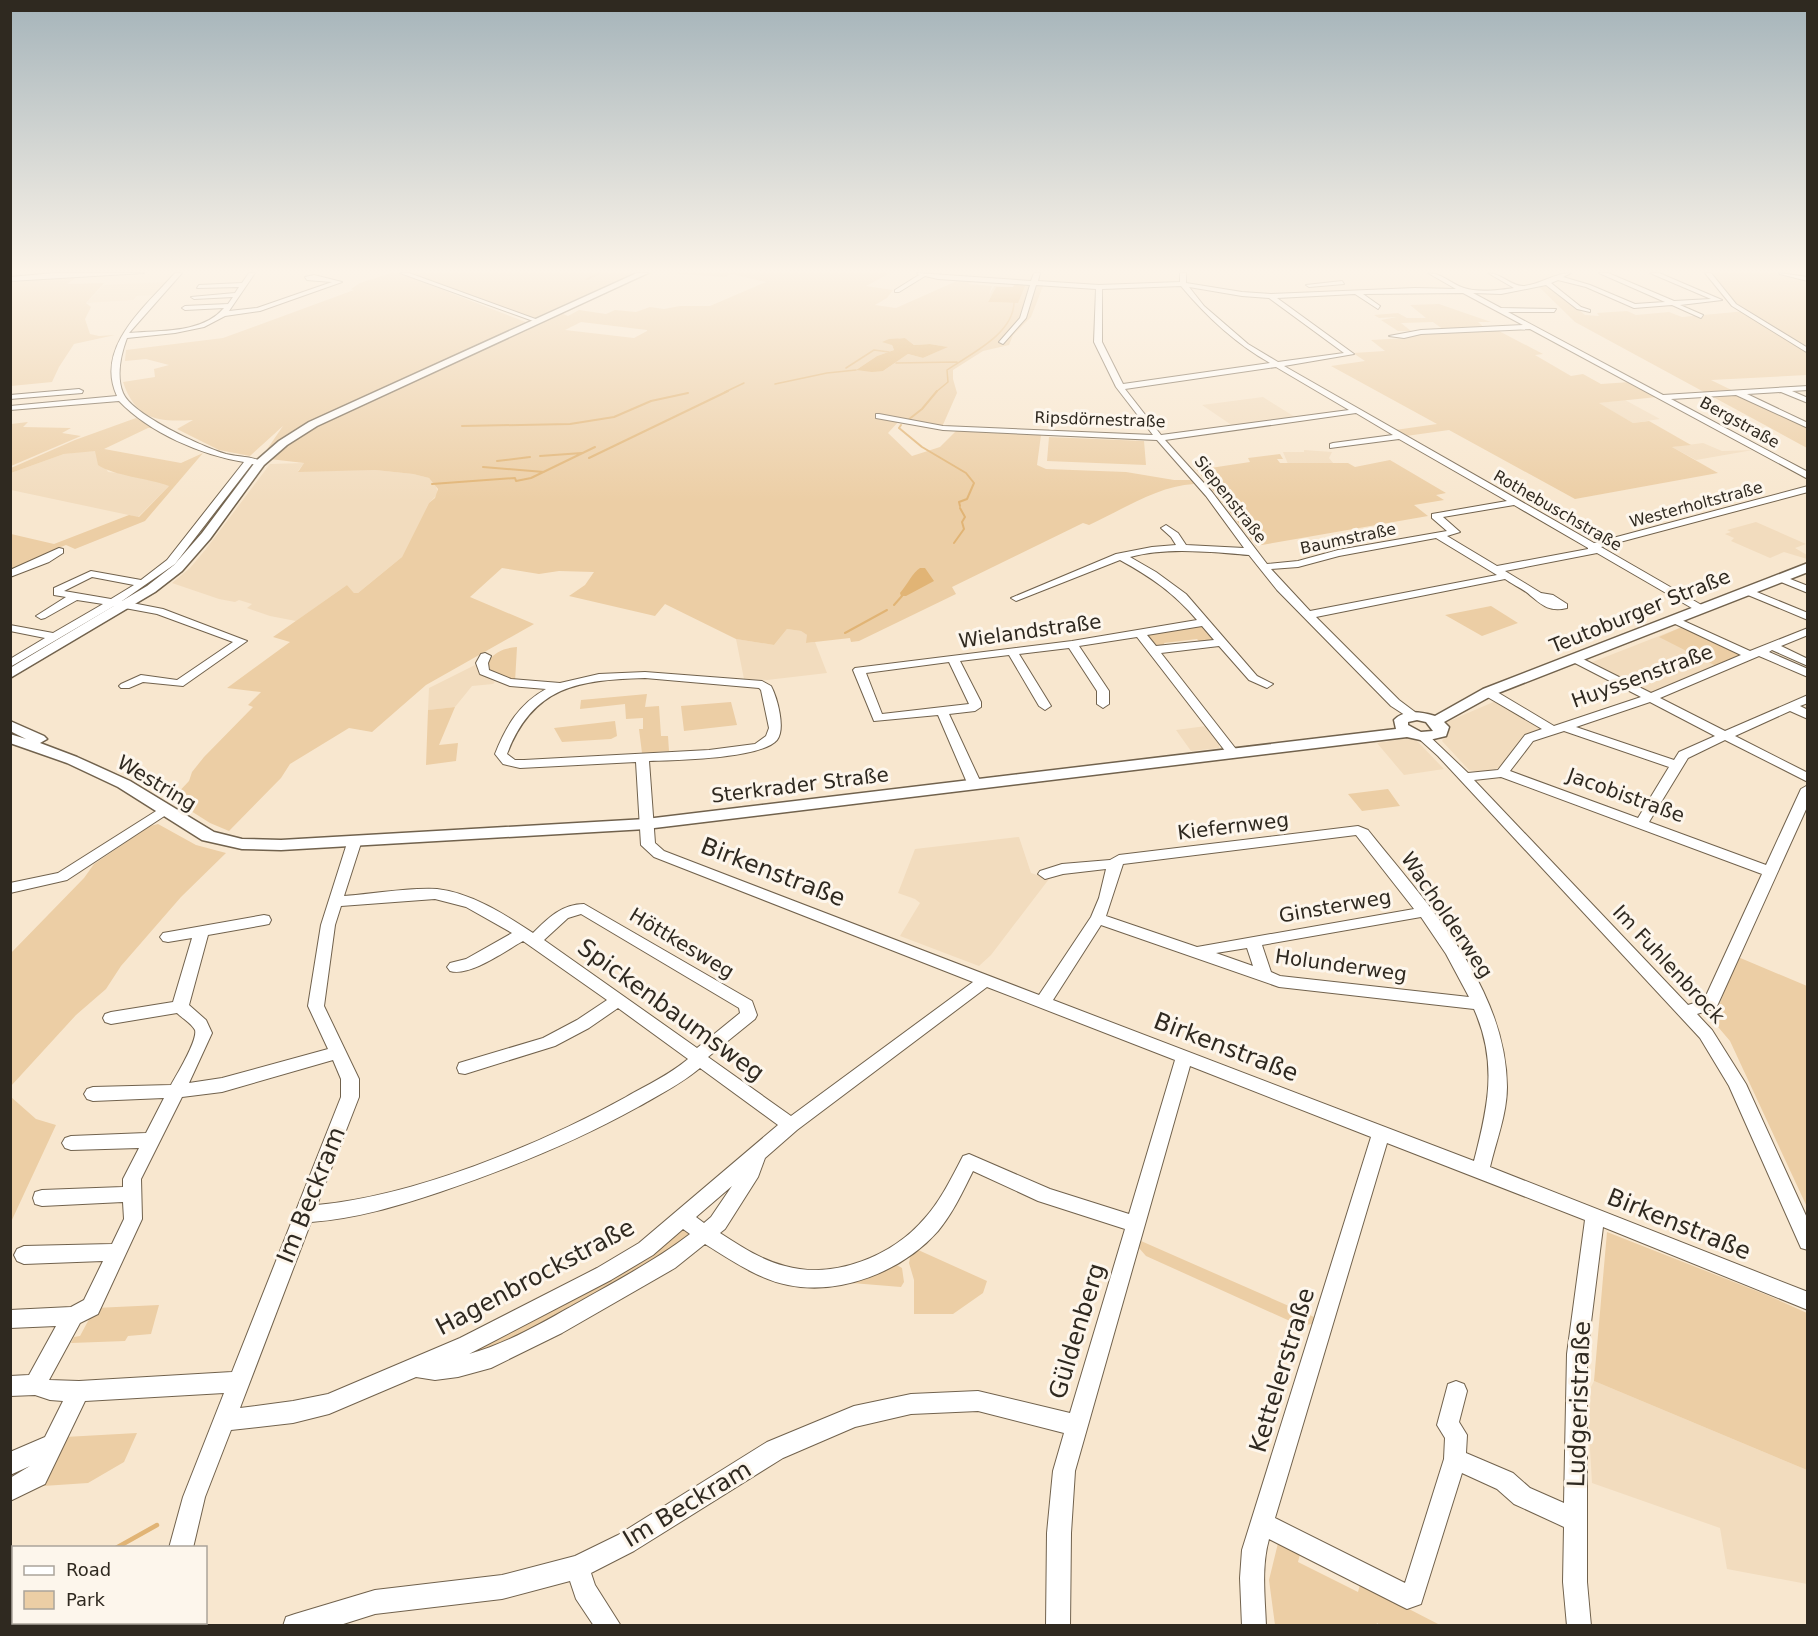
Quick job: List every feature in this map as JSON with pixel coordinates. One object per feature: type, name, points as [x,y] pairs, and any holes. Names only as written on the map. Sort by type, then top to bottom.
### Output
[{"type":"main road","points":[[13,670],[117,604],[158,583],[179,560],[255,462],[313,424],[476,349]]},
{"type":"main road","name":"Teutoburger Straße","points":[[1418,726],[1488,692],[1808,567]]},
{"type":"main road","name":"Westring","points":[[10,725],[52,746],[72,760]]},
{"type":"main road","name":"Sterkrader Straße","points":[[221,840],[246,844],[281,845],[646,824],[1381,735],[1418,726]]},
{"type":"main road","name":"Westring","points":[[10,738],[72,760],[124,784],[197,831],[221,840]]},
{"type":"street","points":[[122,349],[116,381],[121,398],[139,415],[220,455],[255,462]]},
{"type":"street","name":"Siepenstraße","points":[[1102,349],[1120,387],[1159,438],[1209,494],[1264,567],[1418,726]]},
{"type":"street","name":"Rothebuschstraße","points":[[1252,349],[1701,609]]},
{"type":"street","points":[[1120,387],[1350,354],[1344,349]]},
{"type":"street","name":"Bergstraße","points":[[1573,349],[1808,476]]},
{"type":"street","points":[[1662,396],[1808,388]]},
{"type":"street","points":[[1781,389],[1808,401]]},
{"type":"street","points":[[10,397],[79,391]]},
{"type":"street","points":[[1738,392],[1808,426]]},
{"type":"street","points":[[27,407],[37,395]]},
{"type":"street","points":[[10,408],[121,398]]},
{"type":"street","name":"Ripsdörnestraße","points":[[879,416],[943,428],[1159,438],[1356,411]]},
{"type":"street","points":[[1333,447],[1400,436]]},
{"type":"street","name":"Westerholtstraße","points":[[1308,615],[1502,573],[1808,489]]},
{"type":"street","points":[[1438,535],[1455,531],[1435,516],[1515,502]]},
{"type":"street","points":[[1166,528],[1175,535],[1182,547]]},
{"type":"street","points":[[1438,535],[1539,596]]},
{"type":"street","name":"Baumstraße","points":[[1264,567],[1298,564],[1338,553],[1438,535]]},
{"type":"street","points":[[1016,597],[1041,590],[1120,556],[1145,551],[1182,547],[1252,552]]},
{"type":"street","points":[[10,574],[45,560],[59,551]]},
{"type":"street","points":[[1120,556],[1168,584],[1182,596],[1253,678],[1267,684]]},
{"type":"street","points":[[117,604],[143,583],[179,560]]},
{"type":"street","points":[[126,686],[141,678],[179,684],[241,641],[159,611],[58,593],[58,590],[91,574],[143,583]]},
{"type":"street","points":[[1780,578],[1808,590]]},
{"type":"street","points":[[1747,591],[1808,617]]},
{"type":"street","points":[[41,616],[74,597]]},
{"type":"street","points":[[1675,620],[1808,674]]},
{"type":"street","name":"Wielandstraße","points":[[942,711],[878,718],[860,670],[1013,653],[1205,622]]},
{"type":"street","points":[[10,628],[54,644]]},
{"type":"street","name":"Huyssenstraße","points":[[1502,772],[1529,738],[1650,698],[1808,631]]},
{"type":"street","points":[[1139,632],[1233,753]]},
{"type":"street","points":[[1154,650],[1223,642]]},
{"type":"street","points":[[13,670],[54,644]]},
{"type":"street","points":[[1072,644],[1103,691],[1103,704]]},
{"type":"street","points":[[1771,646],[1808,663]]},
{"type":"street","points":[[1013,653],[1045,706]]},
{"type":"street","points":[[485,656],[482,663],[484,672],[496,680],[514,684],[556,686],[600,676],[645,675],[752,683],[766,688],[775,728],[772,738],[767,743],[746,750],[524,764],[506,761],[501,754],[512,728],[522,713],[556,686]]},
{"type":"street","points":[[1575,659],[1807,781],[1771,872],[1710,1004],[1686,1011]]},
{"type":"street","points":[[954,660],[976,706],[942,711],[975,785]]},
{"type":"street","points":[[1488,692],[1557,728],[1676,765]]},
{"type":"street","points":[[1642,823],[1683,755],[1808,698]]},
{"type":"street","points":[[1790,706],[1808,715]]},
{"type":"street","name":"Im Fuhlenbrock","points":[[1418,726],[1686,1011],[1716,1047],[1737,1084],[1808,1242]]},
{"type":"street","name":"Birkenstraße","points":[[642,758],[648,845],[659,854],[1595,1216],[1808,1301]]},
{"type":"street","name":"Jacobistraße","points":[[1464,777],[1502,772],[1771,872]]},
{"type":"street","points":[[10,888],[62,877],[167,812]]},
{"type":"street","name":"Kiefernweg","points":[[1044,874],[1062,869],[1114,864],[1119,860],[1358,830]]},
{"type":"street","name":"Wacholderweg","points":[[1358,830],[1364,833],[1455,956],[1491,1029],[1497,1059],[1498,1088],[1480,1172]]},
{"type":"street","name":"Im Beckram","points":[[182,1546],[194,1497],[350,1097],[350,1079],[316,1006],[323,949],[334,902],[355,840]]},
{"type":"street","points":[[1043,1002],[1098,918],[1106,898],[1114,864]]},
{"type":"street","name":"Spickenbaumsweg","points":[[334,902],[447,894],[467,901],[528,937],[791,1125]]},
{"type":"street","name":"Höttkesweg","points":[[528,937],[566,912],[575,908],[584,909],[746,1005],[749,1015],[704,1050],[700,1059]]},
{"type":"street","name":"Ginsterweg","points":[[1198,952],[1423,912]]},
{"type":"street","name":"Holunderweg","points":[[1098,918],[1291,983],[1480,1004]]},
{"type":"street","points":[[168,937],[264,921]]},
{"type":"street","points":[[180,1007],[202,931]]},
{"type":"street","points":[[455,967],[471,963],[528,937]]},
{"type":"street","points":[[1253,942],[1264,975]]},
{"type":"street","name":"Hagenbrockstraße","points":[[225,1420],[293,1412],[329,1404],[477,1340],[604,1274],[646,1249],[683,1220],[791,1125],[986,980]]},
{"type":"street","points":[[465,1068],[549,1042],[583,1024],[618,1000]]},
{"type":"street","points":[[10,1318],[74,1316],[91,1307],[133,1219],[132,1179],[178,1091],[204,1033],[200,1024],[180,1007],[111,1018]]},
{"type":"street","points":[[93,1094],[178,1091],[222,1086],[338,1052]]},
{"type":"street","name":"Güldenberg","points":[[1058,1626],[1064,1471],[1184,1057]]},
{"type":"street","points":[[303,1214],[319,1214],[402,1196],[501,1164],[590,1126],[665,1083],[700,1059]]},
{"type":"street","name":"Kettelerstraße","points":[[1254,1626],[1252,1578],[1254,1550],[1382,1134]]},
{"type":"street","points":[[71,1143],[152,1140]]},
{"type":"street","name":"Hagenbrockstraße","points":[[416,1368],[435,1370],[458,1367],[491,1358],[616,1293],[668,1262],[718,1223],[752,1172],[757,1155]]},
{"type":"street","points":[[683,1220],[766,1269],[793,1277],[821,1279],[852,1273],[900,1252],[932,1224],[969,1161],[1045,1195],[1136,1225]]},
{"type":"street","points":[[42,1198],[132,1194]]},
{"type":"street","name":"Ludgeristraße","points":[[1579,1626],[1575,1582],[1576,1354],[1595,1216]]},
{"type":"street","points":[[24,1255],[117,1252]]},
{"type":"street","points":[[35,1385],[74,1316]]},
{"type":"street","points":[[10,1386],[35,1385],[50,1390],[79,1391],[238,1382]]},
{"type":"street","points":[[10,1490],[37,1476],[79,1391]]},
{"type":"street","points":[[1262,1523],[1407,1597],[1413,1596],[1455,1459],[1456,1436],[1448,1425],[1456,1391]]},
{"type":"street","name":"Im Beckram","points":[[295,1626],[375,1602],[502,1587],[578,1567],[626,1543],[775,1450],[854,1416],[910,1404],[978,1401],[1076,1425]]},
{"type":"street","points":[[10,1464],[52,1445]]},
{"type":"street","name":"Ludgeristraße","points":[[1455,1459],[1505,1481],[1522,1496],[1575,1520]]},
{"type":"street","points":[[578,1567],[584,1591],[609,1626]]},
{"type":"shaded area","points":[[943,349],[923,358],[908,354],[883,371],[856,370],[877,356],[894,350]]},
{"type":"shaded area","points":[[1263,397],[1295,417],[1233,426],[1202,405]]},
{"type":"shaded area","points":[[1625,400],[1660,419],[1633,423],[1598,403]]},
{"type":"shaded area","points":[[1703,443],[1722,451],[1753,450],[1696,460],[1672,447]]},
{"type":"shaded area","points":[[1304,450],[1332,452],[1329,458],[1334,464],[1288,464],[1283,452],[1304,452]]},
{"type":"shaded area","points":[[96,451],[108,472],[129,474],[170,485],[138,517],[11,490],[11,473],[64,454]]},
{"type":"shaded area","points":[[304,463],[298,471],[375,470],[413,474],[429,478],[436,486],[438,494],[429,503],[402,557],[358,593],[354,593],[347,585],[296,621],[270,616],[247,608],[252,604],[239,600],[235,602],[219,599],[172,583],[190,568],[206,549],[270,464]]},
{"type":"shaded area","points":[[1756,522],[1806,544],[1795,548],[1807,555],[1807,559],[1784,552],[1770,558],[1731,541],[1734,538],[1725,534],[1731,532],[1727,530]]},
{"type":"shaded area","points":[[920,568],[925,568],[934,581],[906,596],[901,596],[900,593]]},
{"type":"shaded area","points":[[1682,627],[1742,655],[1649,694],[1590,663]]},
{"type":"shaded area","points":[[787,629],[801,631],[807,635],[807,643],[815,642],[827,673],[767,680],[744,679],[736,639],[774,645]]},
{"type":"shaded area","points":[[479,663],[484,675],[495,682],[493,684],[472,686],[455,707],[428,710],[429,688]]},
{"type":"shaded area","points":[[1498,700],[1545,728],[1525,736],[1499,768],[1480,772],[1469,770],[1442,741],[1448,732],[1447,722]]},
{"type":"shaded area","points":[[1206,726],[1219,744],[1219,748],[1191,751],[1176,730]]},
{"type":"shaded area","points":[[1409,738],[1417,741],[1444,769],[1404,775],[1377,743]]},
{"type":"shaded area","points":[[1019,837],[1031,873],[1049,879],[991,955],[979,966],[900,936],[920,903],[898,893],[915,849]]},
{"type":"shaded area","points":[[1594,1381],[1807,1470],[1807,1584],[1727,1569],[1720,1528],[1592,1483],[1589,1432],[1591,1387]]},
{"type":"green space","points":[[11,349],[71,349],[52,382],[11,386]]},
{"type":"green space","points":[[894,349],[877,356],[856,370],[883,371],[908,354],[923,358],[942,349],[990,349],[983,351],[953,370],[957,393],[942,427],[900,420],[888,433],[912,456],[940,447],[957,430],[1041,435],[1037,465],[1046,469],[1126,472],[1174,480],[1192,480],[1194,484],[1167,489],[1089,525],[1083,523],[952,587],[956,594],[859,641],[851,642],[850,638],[806,643],[807,635],[801,631],[787,629],[774,645],[736,639],[665,604],[655,616],[569,596],[585,585],[594,572],[559,571],[539,574],[502,568],[470,597],[534,624],[426,685],[372,732],[349,728],[290,764],[281,778],[229,831],[210,823],[172,799],[189,781],[192,772],[204,757],[253,707],[248,705],[261,692],[227,688],[290,642],[273,637],[347,585],[354,593],[358,593],[402,557],[438,489],[429,478],[413,474],[375,470],[298,472],[304,463],[261,458],[283,426],[250,456],[219,450],[177,429],[193,420],[158,419],[141,411],[134,404],[123,382],[155,377],[154,369],[169,365],[146,359],[125,361],[126,350]]},
{"type":"green space","points":[[1383,349],[1534,349],[1543,354],[1535,355],[1571,376],[1583,374],[1601,384],[1630,382],[1657,397],[1599,403],[1633,423],[1649,421],[1691,445],[1672,447],[1718,473],[1575,499],[1449,430],[1406,436],[1395,430],[1437,424],[1331,366],[1365,361],[1353,353],[1385,351]]},
{"type":"green space","points":[[1625,349],[1807,349],[1807,375],[1711,380],[1807,427],[1807,448]]},
{"type":"green space","points":[[136,418],[154,428],[148,428],[104,449],[181,463],[203,453],[145,521],[75,549],[66,545],[11,571],[11,534],[54,544],[129,515],[139,517],[169,486],[105,469],[98,465],[95,451],[64,454],[11,473],[11,468],[75,440]]},
{"type":"green space","points":[[28,422],[23,427],[71,428],[62,433],[81,436],[11,466],[11,424]]},
{"type":"green space","points":[[1049,437],[1144,441],[1146,465],[1047,461]]},
{"type":"green space","points":[[1280,454],[1283,459],[1277,459],[1280,463],[1348,463],[1355,467],[1390,460],[1446,493],[1436,495],[1444,500],[1414,505],[1428,516],[1256,546],[1197,470],[1250,462],[1248,458]]},
{"type":"green space","points":[[1491,606],[1518,623],[1482,636],[1445,615]]},
{"type":"green space","points":[[1202,625],[1215,640],[1200,642],[1197,639],[1157,646],[1147,634]]},
{"type":"green space","points":[[1682,627],[1742,655],[1716,666],[1659,637]]},
{"type":"green space","points":[[517,647],[515,682],[491,673],[488,661],[494,655]]},
{"type":"green space","points":[[647,694],[645,707],[659,706],[661,736],[668,736],[669,751],[642,753],[639,729],[643,729],[643,718],[626,719],[625,704],[580,709],[581,700]]},
{"type":"green space","points":[[731,702],[737,725],[684,731],[681,706]]},
{"type":"green space","points":[[455,707],[439,745],[458,743],[456,761],[426,765],[428,710]]},
{"type":"green space","points":[[615,721],[617,736],[611,739],[562,742],[554,728]]},
{"type":"green space","points":[[1388,789],[1400,806],[1362,811],[1348,794]]},
{"type":"green space","points":[[158,824],[196,845],[226,853],[181,897],[121,966],[106,989],[76,1015],[11,1086],[11,953],[84,878],[94,864],[150,826]]},
{"type":"green space","points":[[1738,957],[1807,986],[1807,1207],[1730,1041],[1713,1021]]},
{"type":"green space","points":[[11,1097],[36,1119],[56,1125],[11,1222]]},
{"type":"green space","points":[[682,1229],[695,1233],[658,1261],[485,1353],[449,1358]]},
{"type":"green space","points":[[1607,1232],[1807,1313],[1807,1470],[1594,1381]]},
{"type":"green space","points":[[1141,1241],[1314,1317],[1312,1324],[1301,1326],[1146,1256],[1139,1248]]},
{"type":"green space","points":[[916,1249],[987,1281],[983,1293],[953,1314],[914,1314],[914,1280],[909,1263],[911,1253]]},
{"type":"green space","points":[[895,1264],[902,1268],[904,1282],[901,1287],[852,1283]]},
{"type":"green space","points":[[159,1305],[151,1334],[128,1336],[125,1341],[71,1343],[74,1337],[80,1336],[95,1308]]},
{"type":"green space","points":[[137,1433],[124,1462],[88,1483],[43,1486],[65,1437]]},
{"type":"green space","points":[[1279,1539],[1301,1550],[1298,1562],[1358,1592],[1361,1581],[1376,1592],[1440,1625],[1381,1626],[1377,1623],[1376,1626],[1275,1625],[1269,1580]]},
{"type":"waterway","points":[[937,392],[948,382],[947,370],[979,349]]},
{"type":"waterway","points":[[846,368],[874,350],[889,352]]},
{"type":"waterway","points":[[896,363],[957,362]]},
{"type":"waterway","points":[[775,384],[827,373],[856,370]]},
{"type":"waterway","points":[[725,392],[744,383]]},
{"type":"waterway","points":[[589,458],[728,391]]},
{"type":"waterway","points":[[908,420],[922,409],[937,392]]},
{"type":"waterway","points":[[462,426],[570,424],[614,417],[651,401],[688,393]]},
{"type":"waterway","points":[[901,425],[899,428],[922,447],[966,473],[974,483],[967,499],[959,502],[960,506]]},
{"type":"waterway","points":[[543,472],[595,447]]},
{"type":"waterway","points":[[540,456],[582,453]]},
{"type":"waterway","points":[[497,461],[530,457]]},
{"type":"waterway","points":[[483,467],[543,472]]},
{"type":"waterway","points":[[432,484],[515,478],[516,481],[531,478],[543,472]]},
{"type":"waterway","points":[[954,543],[964,529],[962,522],[965,517],[960,508]]},
{"type":"waterway","points":[[894,605],[902,596]]},
{"type":"waterway","points":[[845,633],[887,610]]},
{"type":"waterway","points":[[120,1546],[157,1525]]}]
